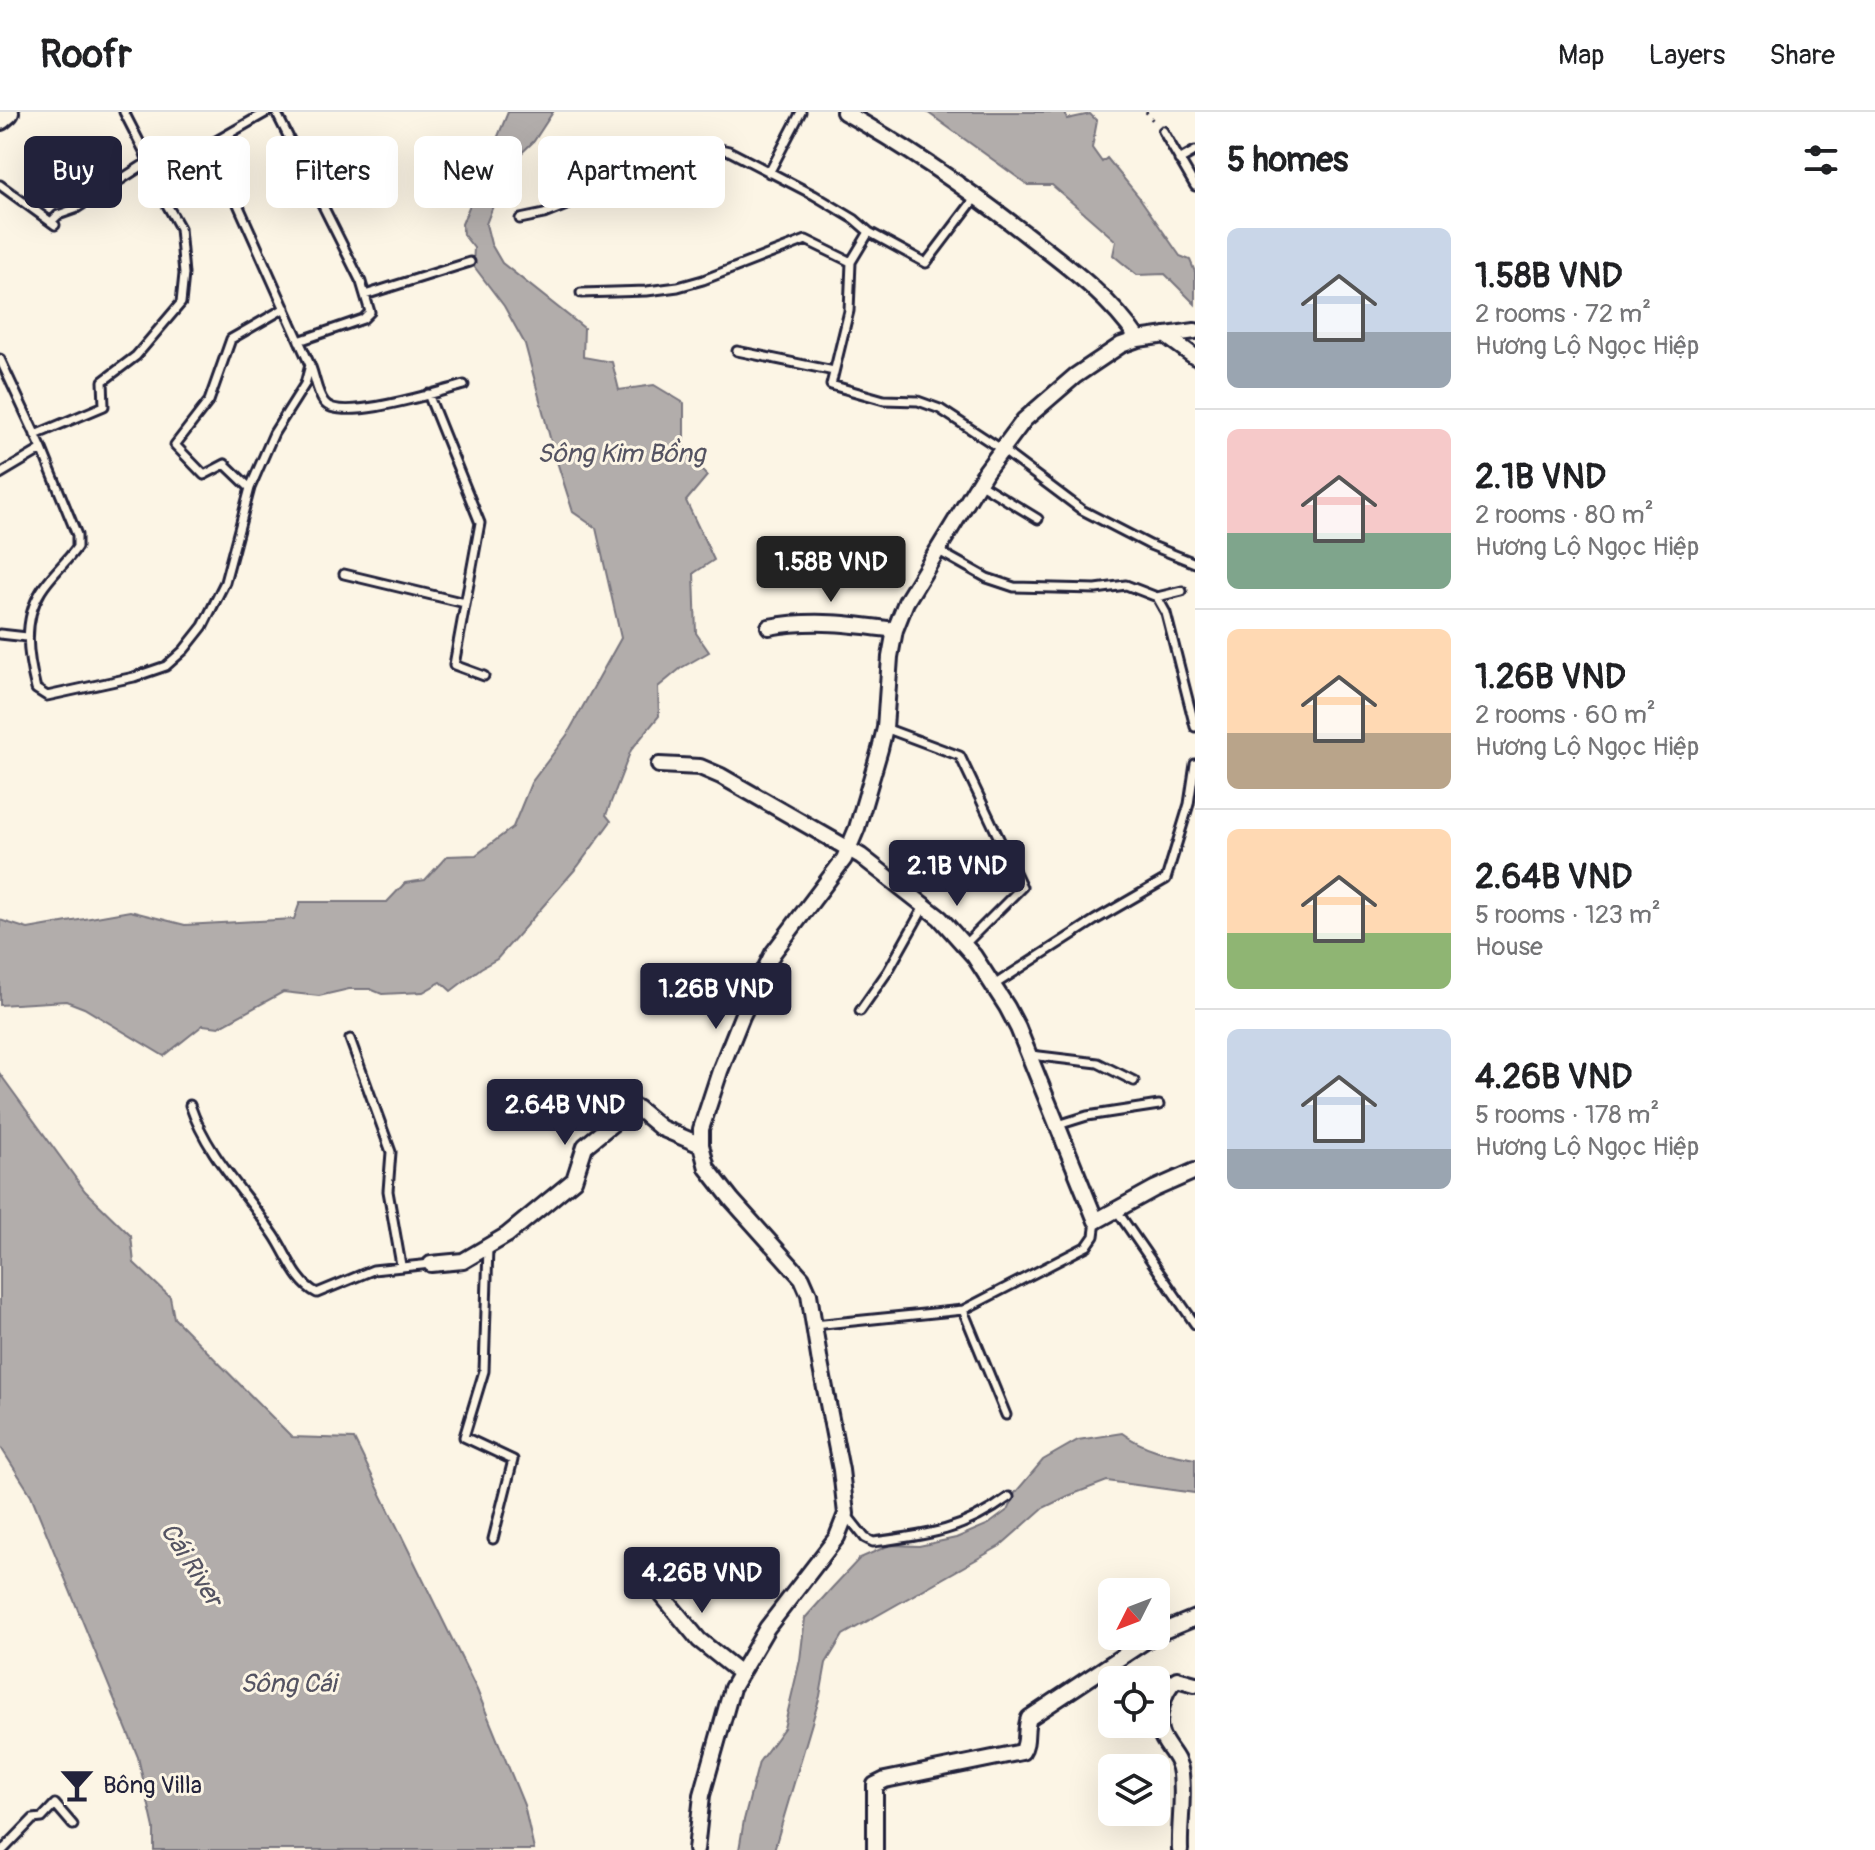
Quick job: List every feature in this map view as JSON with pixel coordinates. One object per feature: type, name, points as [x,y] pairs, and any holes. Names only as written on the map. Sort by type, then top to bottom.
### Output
[{"type":"main road","points":[[0,118],[7,112]]},
{"type":"street","points":[[844,112],[891,138],[1058,258],[1101,295],[1138,339]]},
{"type":"street","points":[[696,1850],[702,1795],[739,1672],[767,1628],[837,1537],[846,1514],[809,1294],[802,1278],[707,1168],[701,1145],[705,1112],[773,953],[835,872],[848,847],[870,787],[885,728],[895,630],[906,602],[937,550],[1001,449],[1024,420],[1075,376],[1099,359],[1138,339],[1190,332]]},
{"type":"street","points":[[1165,335],[1195,357]]},
{"type":"street","points":[[769,627],[823,622],[895,630]]},
{"type":"street","points":[[659,765],[700,767],[721,776],[787,816],[848,847],[925,905],[964,945],[1007,1007],[1096,1221],[1195,1171]]},
{"type":"street","points":[[431,1264],[463,1261],[488,1248],[574,1180],[585,1146],[628,1111],[637,1108],[661,1128],[701,1145]]},
{"type":"street","points":[[647,1577],[699,1640],[739,1672]]},
{"type":"street","points":[[1170,1628],[1195,1618]]},
{"type":"street","points":[[875,1850],[875,1785],[885,1780],[1022,1752],[1026,1745],[1025,1728],[1029,1718],[1131,1650]]},
{"type":"street","points":[[1180,1850],[1183,1798],[1180,1766],[1159,1733],[1158,1717],[1169,1685],[1177,1679],[1195,1684]]},
{"type":"lane","points":[[124,112],[138,141]]},
{"type":"lane","points":[[225,136],[267,112]]},
{"type":"lane","points":[[276,112],[361,282],[370,312],[363,319],[299,341]]},
{"type":"lane","points":[[769,173],[801,112]]},
{"type":"lane","points":[[1163,131],[1195,186]]},
{"type":"lane","points":[[520,219],[544,214],[607,189],[697,147],[729,151],[854,219],[869,232],[926,263],[976,197]]},
{"type":"lane","points":[[1179,160],[1195,151]]},
{"type":"lane","points":[[0,185],[53,224],[58,215],[75,209],[138,168]]},
{"type":"lane","points":[[35,435],[104,406],[103,381],[136,356],[181,303],[184,274],[180,228],[168,208]]},
{"type":"lane","points":[[240,208],[310,365],[324,404],[334,410],[363,410],[464,385]]},
{"type":"lane","points":[[869,232],[851,262],[849,311],[831,385],[884,400],[903,399],[940,409],[1099,520],[1195,563]]},
{"type":"lane","points":[[581,293],[678,287],[806,240],[851,262]]},
{"type":"lane","points":[[365,295],[470,262]]},
{"type":"lane","points":[[250,488],[225,464],[204,475],[175,445],[209,401],[231,339],[285,308]]},
{"type":"lane","points":[[737,351],[834,371]]},
{"type":"lane","points":[[0,359],[42,449],[77,535],[77,547],[41,590],[34,604],[27,637],[36,689],[47,696],[134,677],[166,666],[184,650],[203,626],[225,582],[250,488],[274,433],[305,384],[310,365]]},
{"type":"lane","points":[[428,394],[480,523],[454,665],[484,676]]},
{"type":"lane","points":[[0,474],[42,449]]},
{"type":"lane","points":[[979,483],[1038,519]]},
{"type":"lane","points":[[937,550],[987,578],[1014,587],[1096,589],[1126,585],[1157,597],[1182,591]]},
{"type":"lane","points":[[344,574],[465,603]]},
{"type":"lane","points":[[1157,597],[1166,613],[1195,727]]},
{"type":"lane","points":[[0,634],[27,637]]},
{"type":"lane","points":[[885,728],[960,756],[1022,887],[964,945]]},
{"type":"lane","points":[[994,985],[1083,927],[1166,879],[1189,804],[1195,764]]},
{"type":"lane","points":[[860,1011],[888,971],[925,905]]},
{"type":"lane","points":[[350,1039],[391,1152],[388,1191],[401,1265]]},
{"type":"lane","points":[[1028,1055],[1098,1063],[1134,1081]]},
{"type":"lane","points":[[190,1105],[199,1130],[239,1191],[272,1232],[306,1287],[317,1293],[373,1270],[431,1264]]},
{"type":"lane","points":[[1058,1125],[1087,1116],[1159,1105]]},
{"type":"lane","points":[[1116,1209],[1195,1324]]},
{"type":"lane","points":[[814,1325],[963,1310],[1087,1246],[1094,1236],[1096,1221]]},
{"type":"lane","points":[[488,1248],[484,1371],[464,1437],[513,1460],[493,1539]]},
{"type":"lane","points":[[963,1310],[1006,1415]]},
{"type":"lane","points":[[846,1514],[865,1538],[873,1542],[946,1530],[984,1515],[1009,1497]]},
{"type":"lane","points":[[3,1850],[33,1819],[42,1818],[55,1804],[73,1825]]},
{"type":"path","points":[[1146,112],[1163,131]]},
{"type":"water","name":"Sông Kim Bồng","points":[[508,112],[553,112],[534,141],[522,153],[522,136],[498,136]]},
{"type":"water","points":[[927,112],[1065,112],[1067,119],[1090,114],[1097,121],[1092,148],[1102,162],[1107,158],[1139,197],[1180,256],[1190,260],[1195,272],[1195,304],[1165,274],[1137,275],[1113,255],[1116,241],[1052,185],[1028,185]]},
{"type":"water","name":"Sông Kim Bồng","points":[[469,208],[492,208],[486,224],[491,244],[502,263],[584,328],[583,357],[612,362],[619,390],[654,385],[684,403],[684,450],[707,476],[686,501],[714,560],[694,573],[696,633],[709,652],[681,668],[658,687],[659,716],[631,750],[606,815],[611,821],[578,866],[497,959],[451,991],[441,982],[423,992],[382,994],[370,989],[349,989],[319,996],[283,992],[219,1027],[203,1025],[164,1056],[84,1008],[66,1001],[0,1005],[0,920],[28,929],[130,911],[185,925],[294,919],[300,902],[387,902],[405,883],[425,880],[447,856],[476,855],[513,827],[531,783],[567,735],[621,638],[596,528],[573,512],[525,344],[504,306],[473,265],[474,248],[463,234],[462,224]]},
{"type":"water","name":"Sông Cái","points":[[0,1074],[85,1191],[131,1236],[134,1263],[170,1297],[174,1318],[292,1437],[354,1439],[477,1690],[524,1805],[534,1850],[154,1850],[154,1828],[138,1757],[31,1495],[0,1446]]},
{"type":"water","points":[[1122,1433],[1148,1447],[1195,1459],[1195,1493],[1107,1481],[1068,1496],[1043,1508],[1000,1546],[843,1635],[826,1663],[820,1696],[774,1850],[739,1850],[759,1762],[784,1728],[800,1660],[805,1618],[832,1588],[860,1558],[890,1545],[919,1546],[956,1538],[989,1524],[1009,1509],[1015,1493],[1043,1460],[1078,1440]]},
{"type":"place","name":"Bông Villa","points":[[77,1785]]},
{"type":"water label","name":"Cái River","points":[[192,1564]]}]
